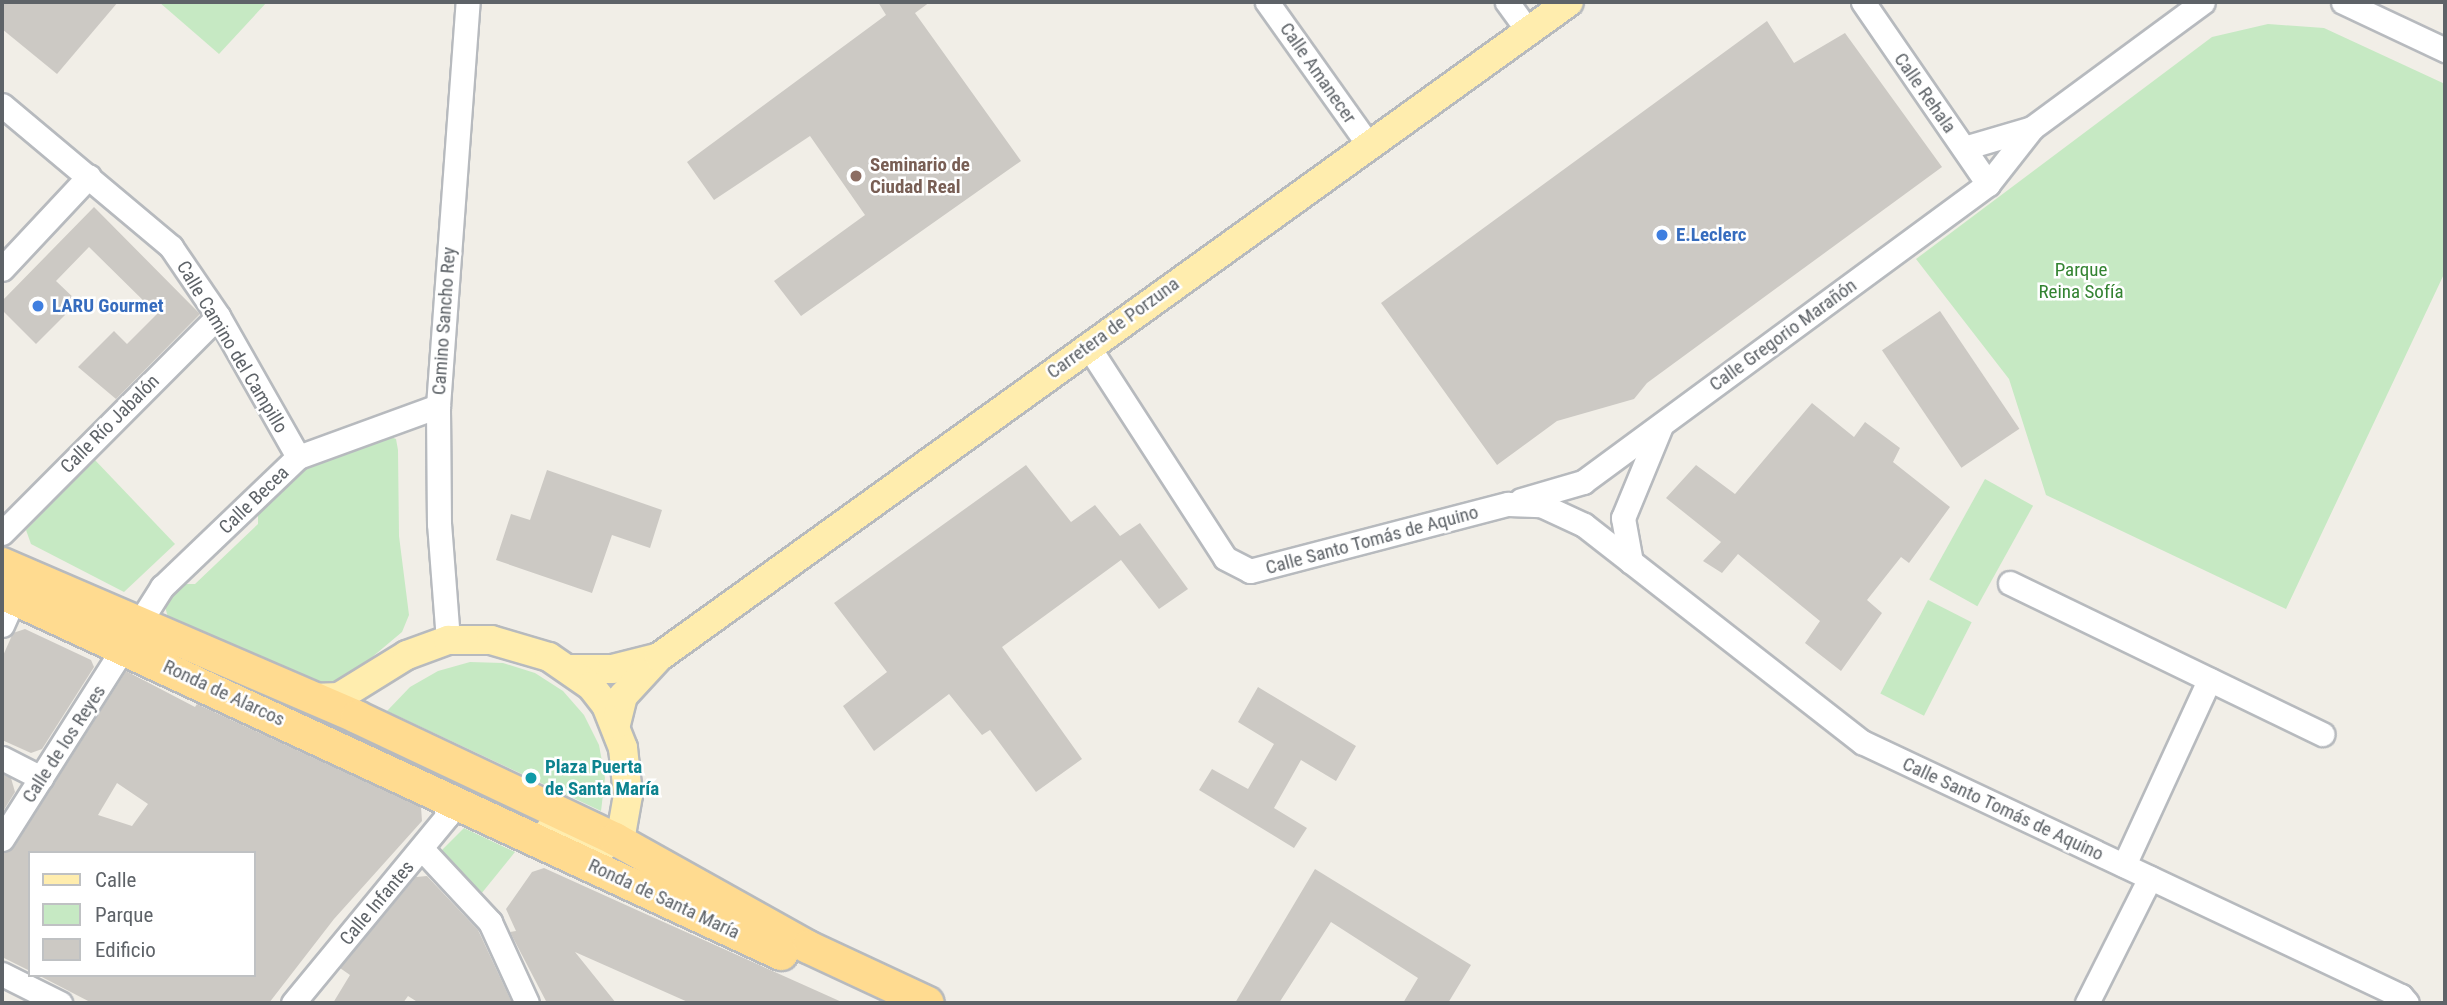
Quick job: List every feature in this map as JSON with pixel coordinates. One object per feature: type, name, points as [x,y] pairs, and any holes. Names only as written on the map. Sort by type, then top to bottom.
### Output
[{"type":"highway","name":"Ronda de Alarcos","points":[[2,564],[62,589],[131,634],[444,797]]},
{"type":"highway","name":"Ronda de Alarcos","points":[[5,598],[131,634],[313,698]]},
{"type":"highway","points":[[313,698],[615,839]]},
{"type":"highway","name":"Ronda de Santa María","points":[[444,797],[883,1003]]},
{"type":"highway","name":"Ronda de Santa María","points":[[615,839],[808,947],[928,1003]]},
{"type":"main road","name":"Carretera de Porzuna","points":[[659,657],[1368,144],[1569,2]]},
{"type":"main road","points":[[313,698],[340,697],[407,654],[448,640],[491,640],[532,649],[569,669],[591,687],[616,724]]},
{"type":"main road","points":[[569,669],[612,669],[659,657]]},
{"type":"main road","points":[[655,862],[638,834],[628,795],[616,724],[623,696],[659,657]]},
{"type":"main road","points":[[366,758],[359,745],[357,718],[371,685],[388,668]]},
{"type":"main road","points":[[444,797],[483,803],[592,848],[615,839],[622,828],[628,795]]},
{"type":"street","name":"Camino Sancho Rey","points":[[448,640],[439,524],[438,406],[468,2]]},
{"type":"street","name":"Calle Amanecer","points":[[1267,2],[1368,144]]},
{"type":"street","points":[[1507,2],[1528,31]]},
{"type":"street","name":"Calle Rehala","points":[[1863,2],[1988,184]]},
{"type":"street","name":"Calle Gregorio Marañón","points":[[1508,504],[1583,482],[1988,184],[2032,128],[2203,2]]},
{"type":"street","points":[[2343,2],[2445,50]]},
{"type":"street","name":"Calle Camino del Campillo","points":[[2,105],[171,247],[218,316],[298,457]]},
{"type":"street","name":"Calle Gregorio Marañón","points":[[1964,148],[2032,128]]},
{"type":"street","points":[[2,269],[89,176]]},
{"type":"street","name":"Calle Río Jabalón","points":[[2,532],[218,316]]},
{"type":"street","name":"Calle Santo Tomás de Aquino","points":[[1088,346],[1225,558],[1250,571],[1508,504],[1541,505],[1584,525],[1862,742],[2401,996],[2407,1003]]},
{"type":"street","name":"Calle Becea","points":[[131,634],[162,587],[298,457],[438,406]]},
{"type":"street","points":[[1631,562],[1623,517],[1661,425]]},
{"type":"street","points":[[2010,583],[2322,734]]},
{"type":"street","points":[[5,598],[62,589]]},
{"type":"street","name":"Calle de los Reyes","points":[[2,839],[131,634]]},
{"type":"street","points":[[2124,865],[2209,680]]},
{"type":"street","points":[[2,758],[41,778]]},
{"type":"street","name":"Calle Infantes","points":[[293,1003],[447,816],[444,797]]},
{"type":"street","points":[[422,849],[490,922],[527,1003]]},
{"type":"street","points":[[2087,1003],[2150,878]]},
{"type":"street","points":[[2,974],[60,1003]]},
{"type":"green space","points":[[159,2],[267,2],[219,54]]},
{"type":"green space","name":"Parque Reina Sofía","points":[[2268,24],[2324,28],[2445,84],[2445,272],[2286,609],[2046,495],[2009,379],[1916,259],[2212,37]]},
{"type":"green space","points":[[381,433],[396,439],[398,450],[399,536],[409,615],[402,632],[346,679],[326,687],[169,621],[164,603],[178,584],[195,584],[258,524],[258,508],[296,473]]},
{"type":"green space","points":[[94,459],[175,544],[124,592],[31,544],[26,530]]},
{"type":"green space","points":[[1985,479],[2033,506],[1977,606],[1929,580]]},
{"type":"green space","points":[[1928,600],[1972,622],[1924,716],[1880,694]]},
{"type":"green space","points":[[470,662],[503,663],[535,673],[563,691],[584,715],[599,745],[605,778],[601,811],[387,711],[410,687],[438,671]]},
{"type":"green space","points":[[464,828],[515,852],[481,894],[440,852]]},
{"type":"building","points":[[2,2],[118,2],[57,74],[2,29]]},
{"type":"building","points":[[878,2],[930,2],[915,13],[1021,161],[801,316],[774,281],[865,215],[810,136],[714,200],[687,162],[886,15]]},
{"type":"building","name":"E.Leclerc","points":[[1767,21],[1794,63],[1845,33],[1942,167],[1647,383],[1634,399],[1557,421],[1497,465],[1381,303]]},
{"type":"building","name":"LARU Gourmet","points":[[94,207],[200,314],[116,399],[78,367],[114,331],[127,344],[157,314],[89,247],[56,281],[78,302],[36,344],[2,310],[2,301]]},
{"type":"building","points":[[1940,311],[2019,429],[1961,468],[1882,350]]},
{"type":"building","points":[[1812,403],[1854,437],[1865,422],[1900,448],[1893,462],[1950,507],[1909,563],[1901,557],[1867,600],[1882,613],[1841,671],[1805,643],[1820,621],[1738,554],[1722,573],[1703,561],[1721,542],[1666,498],[1696,465],[1735,494]]},
{"type":"building","points":[[1026,465],[1071,522],[1095,505],[1120,536],[1140,523],[1188,589],[1159,609],[1121,560],[1002,647],[1082,759],[1036,792],[990,730],[982,735],[949,694],[874,751],[843,706],[887,672],[834,603]]},
{"type":"building","points":[[547,470],[662,510],[650,548],[612,535],[592,593],[496,560],[511,514],[530,520]]},
{"type":"building","points":[[25,629],[91,660],[94,667],[42,749],[31,753],[2,740],[2,658],[13,633]]},
{"type":"building","points":[[126,671],[195,707],[197,704],[421,807],[422,821],[334,919],[269,1003],[92,1003],[42,977],[256,977],[256,851],[28,851],[28,970],[2,957],[2,853],[14,847]],"holes":[[[117,783],[148,804],[132,826],[98,815]]]},
{"type":"building","points":[[1258,687],[1356,746],[1336,781],[1301,760],[1274,808],[1307,828],[1294,848],[1199,790],[1212,769],[1248,789],[1274,744],[1238,722]]},
{"type":"building","points":[[2,774],[11,778],[15,792],[2,813]]},
{"type":"building","points":[[544,868],[844,1003],[690,1003],[575,952],[616,1003],[547,1003],[510,932],[516,931],[506,909],[532,872]]},
{"type":"building","points":[[1315,869],[1471,965],[1448,1003],[1403,1003],[1418,978],[1331,922],[1279,1003],[1235,1003]]},
{"type":"building","points":[[427,876],[478,930],[512,1003],[419,1003],[408,996],[403,1003],[333,1003],[350,975],[340,968],[416,877]]},
{"type":"place","name":"Seminario de Ciudad Real","points":[[856,176]]},
{"type":"place","name":"E.Leclerc","points":[[1662,235]]},
{"type":"place","name":"LARU Gourmet","points":[[38,306]]},
{"type":"place","name":"Plaza Puerta de Santa María","points":[[531,778]]}]
